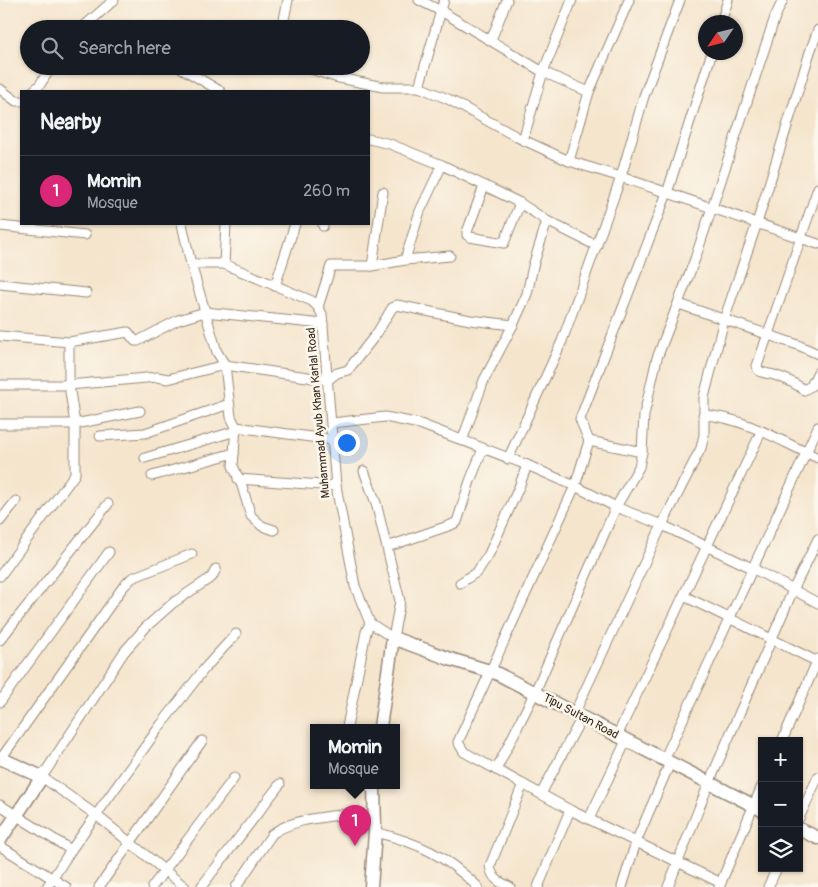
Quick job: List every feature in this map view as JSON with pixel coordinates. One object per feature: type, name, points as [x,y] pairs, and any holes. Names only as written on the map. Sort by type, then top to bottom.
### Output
[{"type":"main road","name":"Tipu Sultan Road","points":[[393,638],[450,659],[490,671],[579,714],[667,762],[758,808]]},
{"type":"main road","points":[[380,724],[393,638]]},
{"type":"main road","points":[[0,759],[42,778],[0,840]]},
{"type":"main road","points":[[370,789],[375,832],[371,887]]},
{"type":"main road","points":[[803,831],[818,838]]},
{"type":"street","points":[[91,20],[114,0]]},
{"type":"street","points":[[284,20],[288,0]]},
{"type":"street","points":[[418,0],[491,40],[543,72],[589,92]]},
{"type":"street","points":[[419,87],[444,0]]},
{"type":"street","points":[[491,40],[507,0]]},
{"type":"street","points":[[523,140],[543,72],[572,0]]},
{"type":"street","points":[[568,161],[589,92],[629,0]]},
{"type":"street","points":[[508,459],[562,341],[621,177],[644,96],[680,0]]},
{"type":"street","points":[[723,15],[728,0]]},
{"type":"street","points":[[496,770],[535,692],[616,507],[638,467],[642,452],[644,415],[657,358],[679,304],[775,17],[783,0]]},
{"type":"street","points":[[540,794],[579,714],[662,525],[701,448],[704,435],[704,397],[724,320],[818,30]]},
{"type":"street","points":[[709,60],[667,193],[580,418],[589,441],[574,486],[458,742],[464,752],[496,770],[570,810],[678,862],[720,885],[758,808]]},
{"type":"street","points":[[34,90],[46,75]]},
{"type":"street","points":[[193,75],[218,90]]},
{"type":"street","points":[[330,75],[383,87],[419,87],[448,99],[523,140],[568,161],[621,177],[818,244]]},
{"type":"street","points":[[0,89],[16,101],[20,101]]},
{"type":"street","points":[[370,139],[390,144],[442,165],[520,204],[548,221],[597,246]]},
{"type":"street","points":[[405,260],[420,211],[442,165]]},
{"type":"street","points":[[484,186],[467,232],[467,235],[470,237],[504,243],[520,204]]},
{"type":"street","points":[[818,188],[802,240],[757,366],[761,373],[782,378],[797,384],[804,390],[811,386],[818,372]]},
{"type":"street","points":[[372,266],[383,192]]},
{"type":"street","points":[[462,441],[484,380],[527,294],[533,266],[548,221]]},
{"type":"street","points":[[182,225],[191,264],[217,352],[225,366],[231,417],[236,429],[233,466],[242,486],[251,516],[262,526],[274,530]]},
{"type":"street","points":[[224,264],[226,225]]},
{"type":"street","points":[[275,286],[295,225]]},
{"type":"street","points":[[0,226],[86,235]]},
{"type":"street","points":[[191,264],[224,264],[312,301],[318,307],[331,266],[372,266],[405,260],[450,256]]},
{"type":"street","points":[[0,284],[86,293]]},
{"type":"street","points":[[679,304],[817,351]]},
{"type":"street","points":[[0,385],[69,385],[157,377],[168,378],[225,366],[328,380],[338,373],[348,370],[377,333],[392,308],[397,305],[470,320],[513,325]]},
{"type":"street","name":"Muhammad Ayub Khan Karlal Road","points":[[318,307],[322,314],[336,486],[355,586],[370,624]]},
{"type":"street","points":[[0,336],[69,342],[128,332],[138,341],[178,320],[205,312],[323,324]]},
{"type":"street","points":[[0,576],[74,474],[75,424],[69,385],[69,342]]},
{"type":"street","points":[[100,436],[145,433],[229,404]]},
{"type":"street","points":[[0,424],[75,424],[140,412]]},
{"type":"street","points":[[703,415],[720,416],[818,458]]},
{"type":"street","points":[[332,422],[385,417],[420,424],[527,465],[616,507],[662,525],[752,568],[818,603]]},
{"type":"street","points":[[622,887],[636,842],[667,762],[729,618],[818,427]]},
{"type":"street","points":[[144,458],[236,429],[333,440]]},
{"type":"street","points":[[589,819],[684,596],[761,432]]},
{"type":"street","points":[[589,441],[642,452]]},
{"type":"street","points":[[386,547],[457,522],[470,481],[483,449]]},
{"type":"street","points":[[152,476],[234,453]]},
{"type":"street","points":[[460,583],[477,572],[489,554],[527,465]]},
{"type":"street","points":[[348,724],[366,632],[370,624],[393,638],[400,601],[376,503],[364,471]]},
{"type":"street","points":[[238,480],[336,486]]},
{"type":"street","points":[[0,521],[16,501]]},
{"type":"street","points":[[0,640],[108,504]]},
{"type":"street","points":[[668,887],[709,783],[793,590],[818,539]]},
{"type":"street","points":[[0,702],[109,552]]},
{"type":"street","points":[[0,759],[123,587],[132,578],[192,554]]},
{"type":"street","points":[[185,887],[96,815],[42,778],[124,652],[146,627],[173,603],[212,577],[216,569]]},
{"type":"street","points":[[684,596],[818,661],[784,737]]},
{"type":"street","points":[[50,883],[96,815],[204,668],[236,634]]},
{"type":"street","points":[[99,887],[202,741]]},
{"type":"street","points":[[803,809],[818,777]]},
{"type":"street","points":[[152,887],[234,778]]},
{"type":"street","points":[[200,887],[280,784]]},
{"type":"street","points":[[510,887],[498,885],[492,875],[490,866],[523,784]]},
{"type":"street","points":[[0,805],[71,850]]},
{"type":"street","points":[[538,887],[570,810]]},
{"type":"street","points":[[236,887],[272,834],[276,831],[295,823],[346,814]]},
{"type":"street","points":[[375,832],[408,841],[430,850],[461,870],[478,887]]},
{"type":"street","points":[[0,846],[50,883],[66,887]]},
{"type":"street","points":[[768,887],[775,872]]},
{"type":"place","name":"Momin","points":[[355,846]]}]
